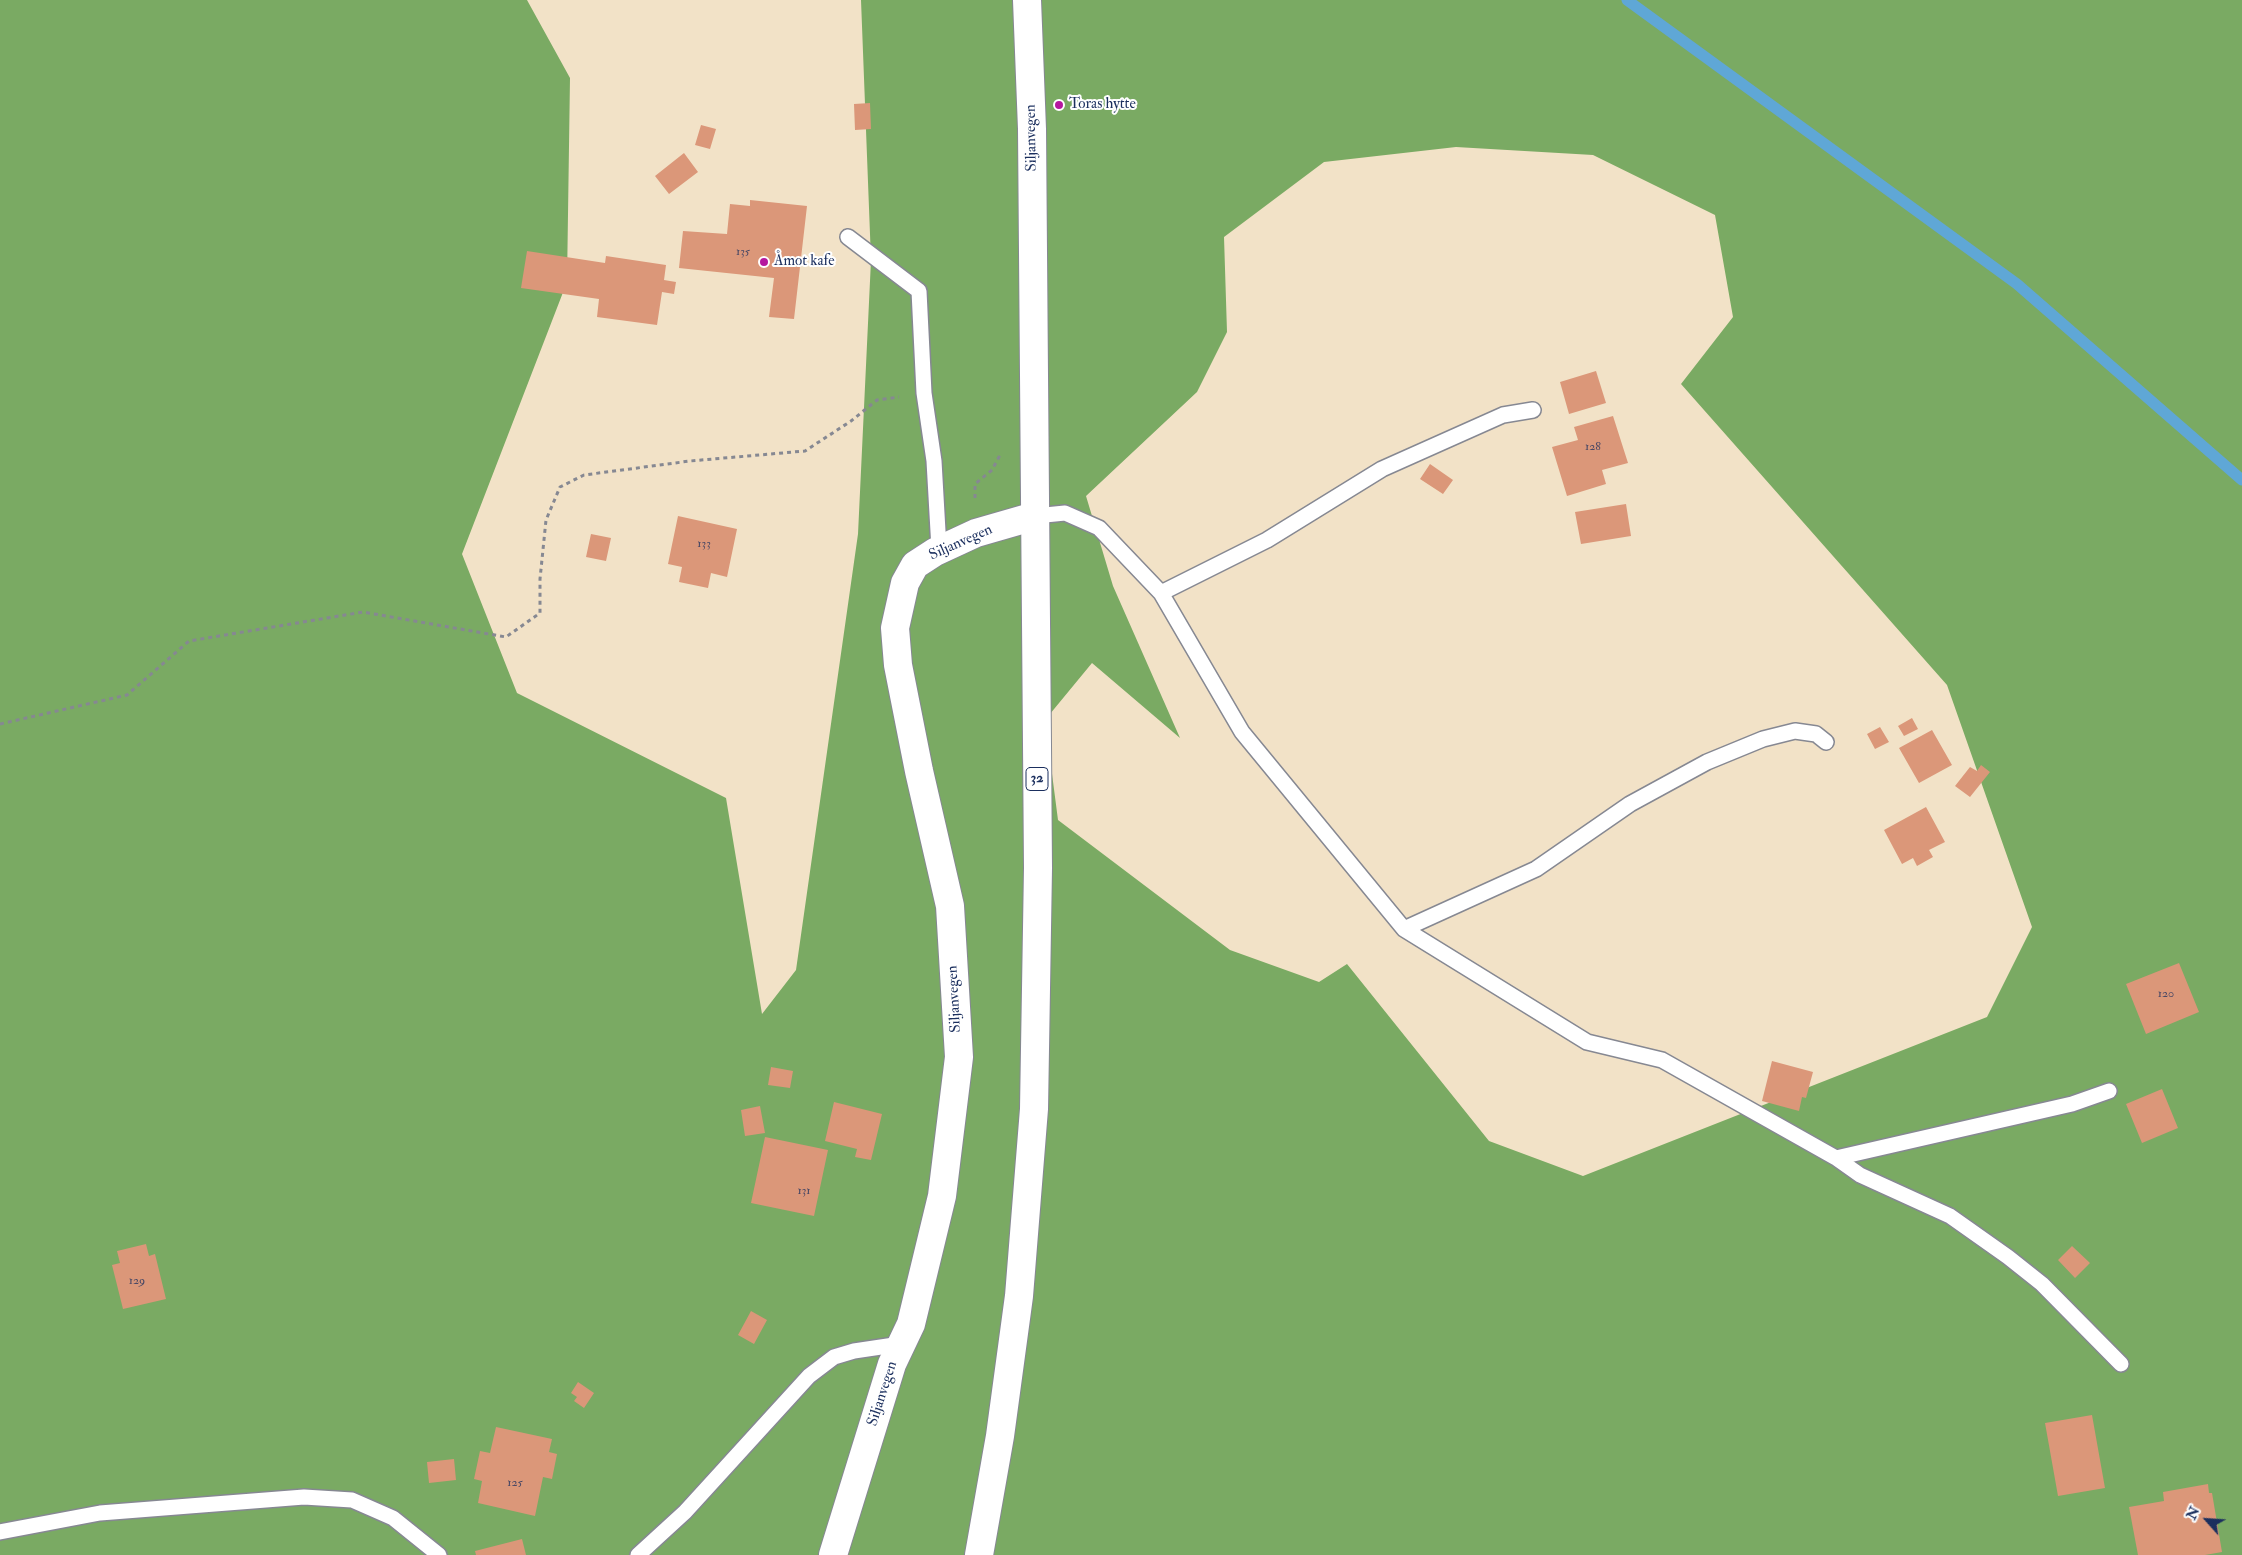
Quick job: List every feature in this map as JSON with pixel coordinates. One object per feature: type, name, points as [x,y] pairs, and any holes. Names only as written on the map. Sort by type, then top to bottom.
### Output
[{"type":"main road","name":"Siljanvegen","points":[[979,1555],[1000,1436],[1019,1296],[1034,1109],[1038,868],[1032,129],[1027,0]]},
{"type":"main road","name":"Siljanvegen","points":[[833,1555],[892,1364],[911,1324],[942,1196],[959,1057],[950,906],[919,771],[898,665],[895,628],[905,583],[915,565],[939,550],[976,533],[1035,516]]},
{"type":"lane","points":[[848,237],[918,291],[924,393],[934,461],[939,550]]},
{"type":"lane","points":[[1161,593],[1267,540],[1382,469],[1502,415],[1533,410]]},
{"type":"lane","points":[[1035,516],[1065,513],[1099,528],[1161,593],[1242,732],[1404,929],[1587,1042],[1662,1060],[1836,1158],[1860,1175],[1950,1216],[2042,1284],[2121,1364]]},
{"type":"lane","points":[[1404,929],[1536,869],[1630,804],[1707,762],[1763,739],[1795,731],[1816,734],[1826,742]]},
{"type":"lane","points":[[1836,1158],[2072,1104],[2109,1091]]},
{"type":"lane","points":[[638,1555],[685,1512],[809,1376],[834,1357],[854,1351],[901,1344]]},
{"type":"lane","points":[[0,1532],[100,1513],[304,1497],[352,1500],[393,1518],[439,1555]]},
{"type":"path","points":[[0,724],[127,694],[189,641],[363,612],[506,637],[540,612],[540,579],[546,520],[560,487],[584,475],[690,461],[805,450],[851,421],[877,400],[924,393]]},
{"type":"path","points":[[976,533],[975,484],[992,470],[1003,448]]},
{"type":"green space","points":[[0,0],[527,0],[570,78],[567,282],[462,554],[517,693],[726,798],[762,1014],[796,970],[858,534],[871,260],[861,0],[2242,0],[2242,1555],[0,1555]],"holes":[[[1456,147],[1593,155],[1715,215],[1733,317],[1681,384],[1947,685],[2032,927],[1987,1017],[1583,1176],[1489,1141],[1347,964],[1319,982],[1230,950],[1058,820],[1045,720],[1092,663],[1180,738],[1113,586],[1086,496],[1197,392],[1227,332],[1224,237],[1324,162]]]},
{"type":"building","points":[[870,103],[871,129],[855,130],[854,104]]},
{"type":"building","points":[[701,125],[716,129],[710,149],[695,145]]},
{"type":"building","points":[[684,153],[698,172],[669,194],[655,176]]},
{"type":"building","points":[[750,200],[807,206],[794,319],[769,317],[774,278],[679,268],[683,231],[727,234],[730,204],[750,206]]},
{"type":"building","points":[[527,251],[605,263],[606,256],[666,265],[664,280],[676,282],[674,294],[662,292],[657,325],[597,317],[599,299],[521,288]]},
{"type":"building","points":[[1596,371],[1606,403],[1569,414],[1560,382]]},
{"type":"building","points":[[1613,416],[1628,463],[1602,470],[1606,484],[1567,496],[1552,447],[1578,440],[1574,427]]},
{"type":"building","points":[[1430,464],[1453,480],[1443,494],[1420,479]]},
{"type":"building","points":[[1626,504],[1631,536],[1581,544],[1575,512]]},
{"type":"building","points":[[678,516],[737,529],[727,577],[711,573],[708,588],[679,582],[682,567],[668,564]]},
{"type":"building","points":[[591,534],[611,538],[606,561],[586,557]]},
{"type":"building","points":[[1912,718],[1918,729],[1904,736],[1898,726]]},
{"type":"building","points":[[1880,727],[1889,742],[1875,749],[1867,734]]},
{"type":"building","points":[[1932,730],[1952,765],[1919,783],[1899,748]]},
{"type":"building","points":[[1981,765],[1990,772],[1970,797],[1955,786],[1970,767],[1977,771]]},
{"type":"building","points":[[1926,807],[1945,842],[1929,850],[1933,857],[1917,866],[1913,858],[1902,864],[1884,830]]},
{"type":"building","points":[[2179,963],[2199,1012],[2146,1034],[2126,984]]},
{"type":"building","points":[[1772,1061],[1813,1072],[1806,1098],[1802,1097],[1799,1111],[1762,1101]]},
{"type":"building","points":[[771,1067],[793,1071],[790,1088],[768,1085]]},
{"type":"building","points":[[2162,1089],[2178,1128],[2142,1143],[2126,1104]]},
{"type":"building","points":[[834,1102],[882,1114],[871,1160],[855,1157],[857,1149],[825,1141]]},
{"type":"building","points":[[760,1106],[765,1133],[745,1136],[741,1110]]},
{"type":"building","points":[[765,1137],[828,1150],[814,1216],[751,1203]]},
{"type":"building","points":[[146,1244],[149,1256],[155,1254],[166,1299],[123,1309],[112,1265],[120,1263],[117,1251]]},
{"type":"building","points":[[2072,1246],[2090,1263],[2075,1278],[2058,1260]]},
{"type":"building","points":[[751,1311],[767,1320],[754,1344],[738,1335]]},
{"type":"building","points":[[578,1382],[594,1393],[584,1408],[574,1401],[577,1397],[571,1393]]},
{"type":"building","points":[[2092,1415],[2105,1488],[2058,1496],[2045,1423]]},
{"type":"building","points":[[496,1427],[552,1439],[549,1452],[557,1454],[552,1479],[543,1477],[535,1516],[478,1503],[482,1481],[474,1479],[480,1451],[490,1453]]},
{"type":"building","points":[[454,1459],[456,1480],[429,1483],[427,1462]]},
{"type":"building","points":[[2208,1484],[2209,1493],[2212,1493],[2222,1552],[2205,1555],[2138,1555],[2129,1507],[2164,1501],[2163,1492]]},
{"type":"building","points":[[522,1539],[526,1555],[476,1555],[475,1551]]},
{"type":"waterway","points":[[1627,0],[2017,284],[2242,480]]},
{"type":"place","name":"Toras hytte","points":[[1059,105]]},
{"type":"place","name":"Åmot kafe","points":[[764,262]]}]
